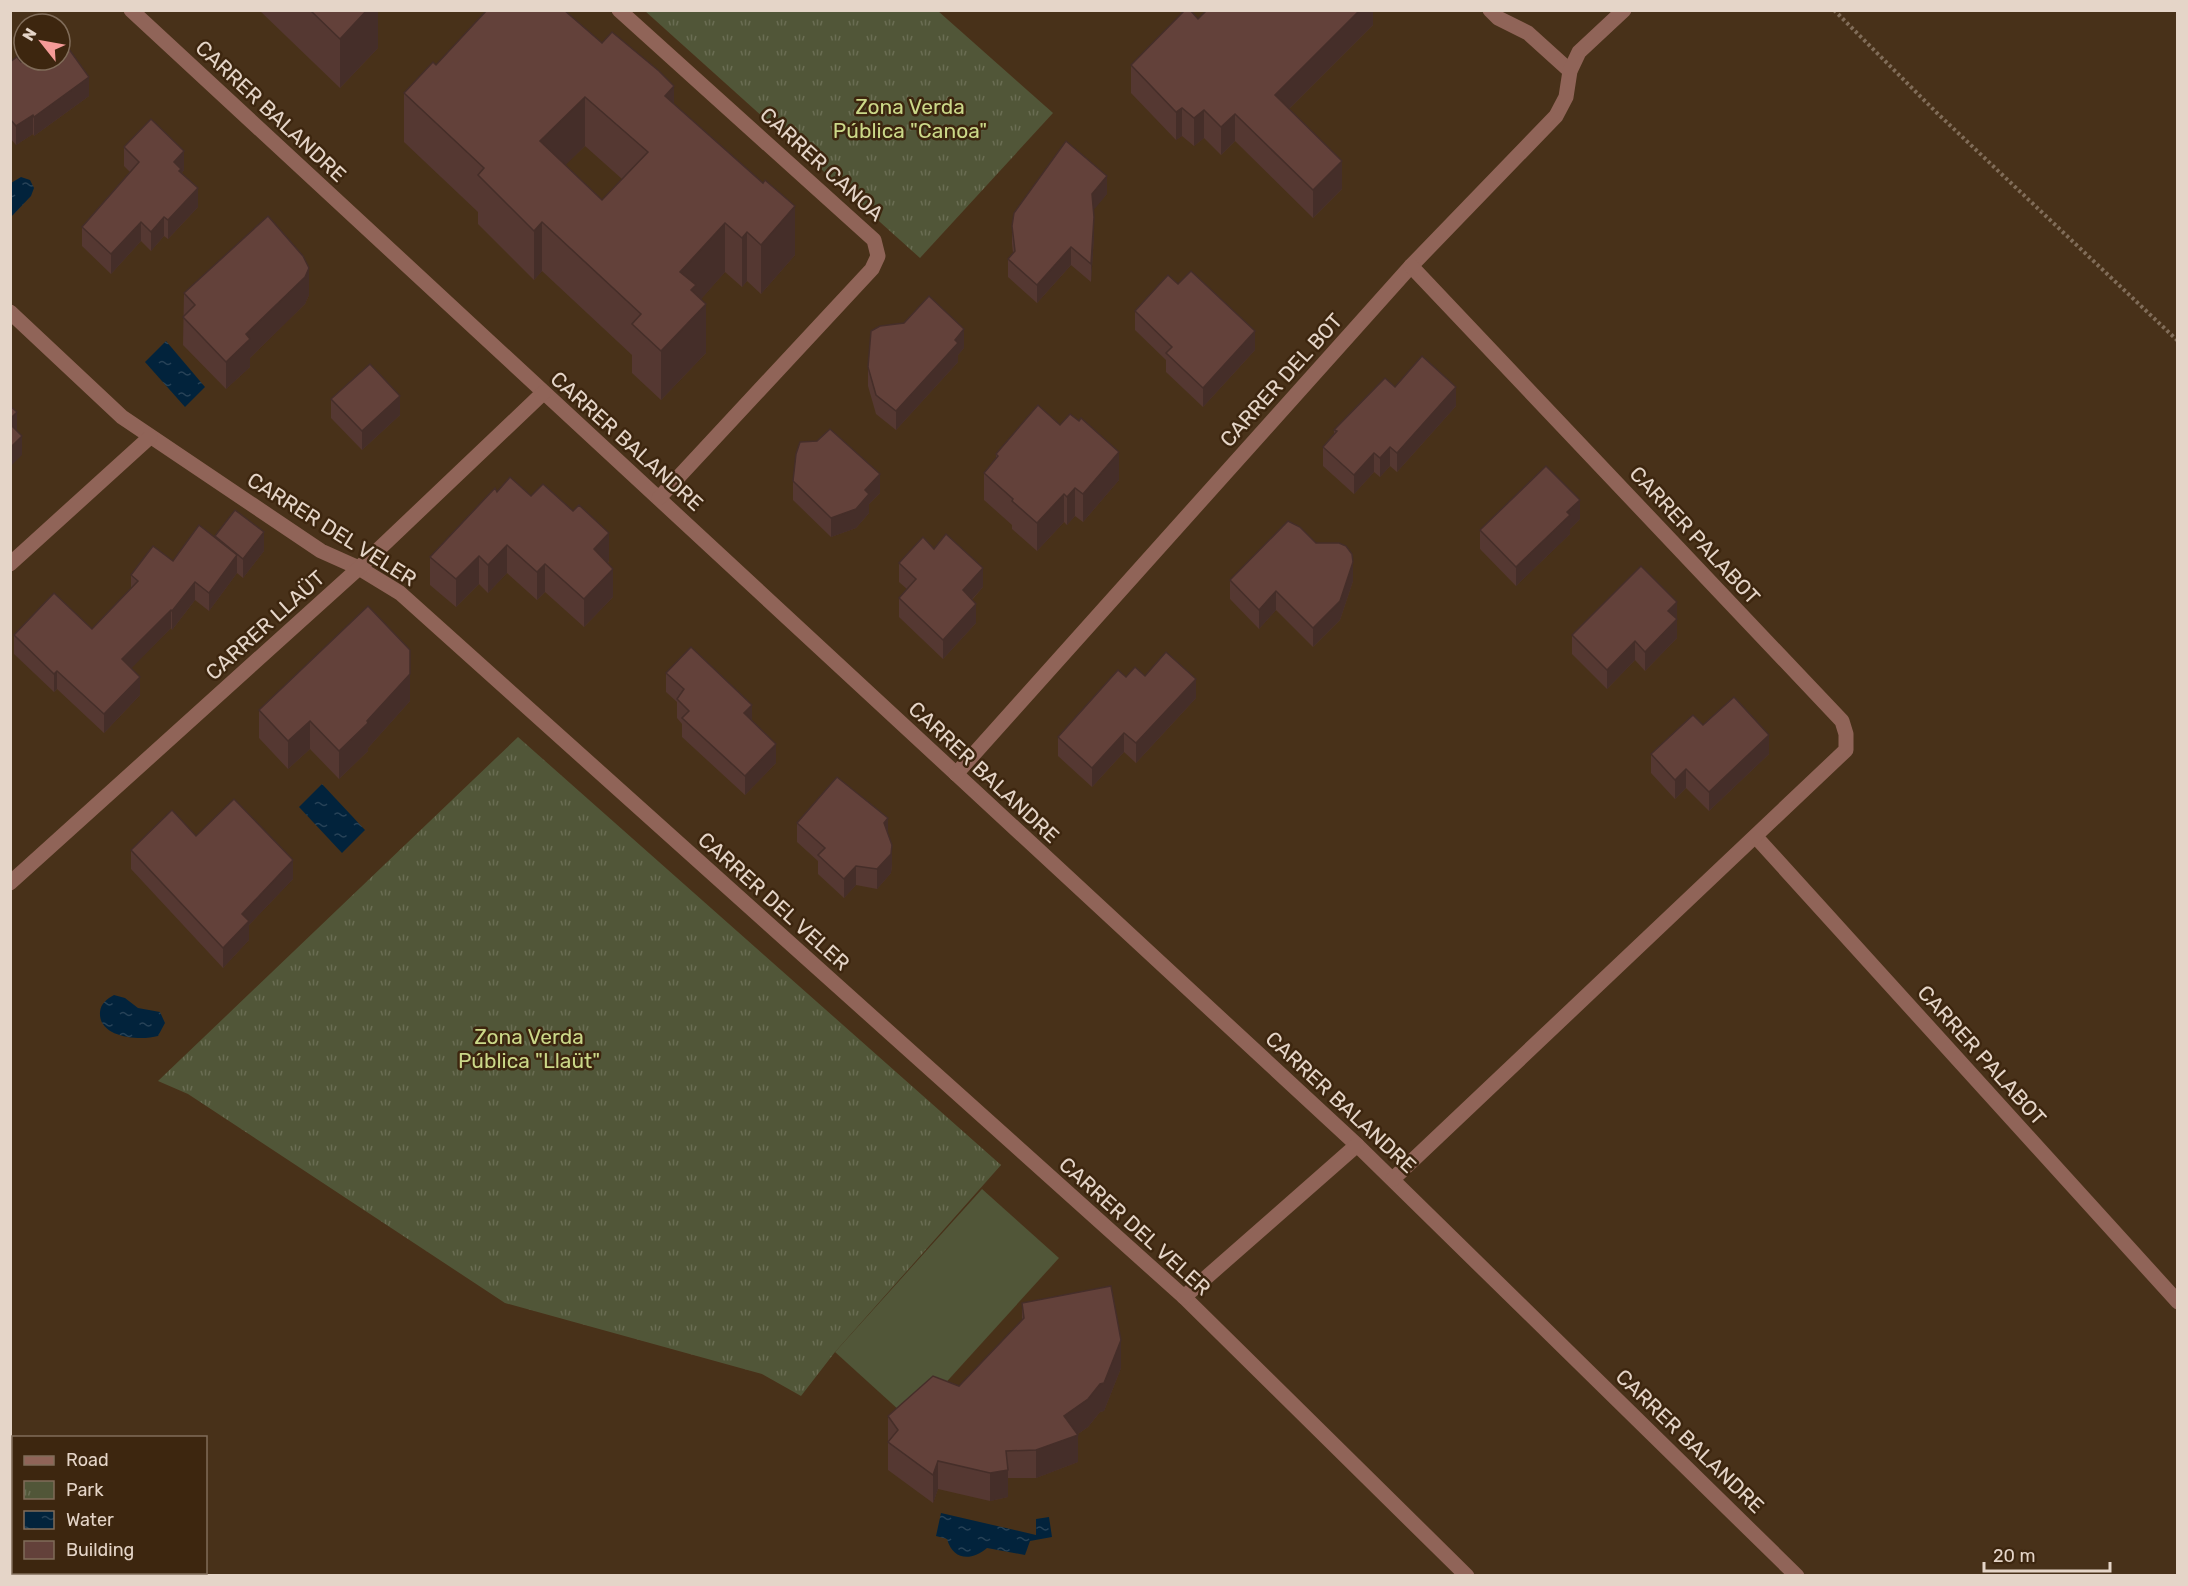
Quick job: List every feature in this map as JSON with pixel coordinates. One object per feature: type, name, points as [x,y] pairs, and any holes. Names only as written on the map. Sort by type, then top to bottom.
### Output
[{"type":"street","name":"CARRER BALANDRE","points":[[131,10],[1357,1145],[1797,1575]]},
{"type":"street","name":"CARRER CANOA","points":[[619,10],[874,240],[878,256],[872,269],[659,498]]},
{"type":"street","points":[[1490,10],[1498,18],[1528,33],[1570,71]]},
{"type":"street","name":"CARRER DEL BOT","points":[[956,774],[1411,266],[1556,116],[1566,97],[1570,71],[1579,52],[1624,10]]},
{"type":"street","name":"CARRER PALABOT","points":[[1393,1179],[1846,750],[1846,734],[1842,721],[1411,266]]},
{"type":"street","name":"CARRER DEL VELER","points":[[10,312],[122,417],[321,551],[359,568],[400,593],[1184,1297],[1467,1575]]},
{"type":"street","name":"CARRER LLAÜT","points":[[10,883],[359,568],[543,393]]},
{"type":"street","points":[[10,564],[150,437]]},
{"type":"street","name":"CARRER PALABOT","points":[[1756,837],[2178,1302]]},
{"type":"street","points":[[1184,1297],[1357,1145]]},
{"type":"path","points":[[1834,10],[1937,113],[2178,340]]},
{"type":"green space","name":"Zona Verda Pública \"Canoa\"","points":[[645,11],[938,11],[1053,113],[920,258]]},
{"type":"green space","name":"Zona Verda Pública \"Llaüt\"","points":[[518,737],[1001,1165],[835,1352],[801,1396],[762,1374],[505,1303],[188,1094],[158,1081]]},
{"type":"green space","points":[[982,1189],[1059,1258],[911,1421],[835,1352]]},
{"type":"water","points":[[21,177],[30,180],[34,188],[31,196],[11,217],[11,183]]},
{"type":"water","points":[[166,341],[205,387],[185,407],[145,362]]},
{"type":"water","points":[[322,784],[365,830],[342,853],[299,807]]},
{"type":"water","points":[[114,995],[125,998],[138,1008],[160,1012],[165,1023],[158,1036],[141,1038],[121,1036],[106,1027],[101,1021],[100,1012],[105,1002]]},
{"type":"water","points":[[941,1513],[1036,1535],[1036,1519],[1049,1517],[1052,1537],[1030,1541],[1025,1555],[987,1548],[975,1555],[964,1557],[954,1552],[947,1539],[936,1536]]},
{"type":"building","points":[[310,10],[367,10],[340,39]]},
{"type":"building","points":[[487,10],[564,10],[602,43],[612,32],[659,71],[674,86],[665,96],[763,183],[765,180],[795,206],[761,245],[747,232],[742,238],[725,223],[680,272],[696,285],[691,290],[706,304],[661,351],[632,324],[641,314],[542,222],[534,231],[478,175],[484,168],[404,93],[433,62],[436,65]],"holes":[[[585,97],[648,152],[602,200],[540,141]]]},
{"type":"building","points":[[1185,10],[1190,10],[1198,19],[1207,10],[1360,10],[1275,95],[1342,161],[1313,190],[1235,114],[1221,127],[1204,110],[1194,118],[1182,108],[1176,112],[1131,65]]},
{"type":"building","points":[[72,53],[89,77],[34,117],[33,115],[16,126],[10,119],[10,62],[12,61],[12,72],[72,72]]},
{"type":"building","points":[[151,119],[184,151],[174,162],[181,169],[179,171],[198,188],[168,220],[164,217],[151,232],[141,222],[111,254],[82,227],[139,162],[124,147]]},
{"type":"building","points":[[1066,141],[1107,176],[1092,194],[1094,217],[1091,264],[1071,247],[1037,285],[1008,259],[1015,251],[1012,226],[1014,213]]},
{"type":"building","points":[[268,216],[303,256],[309,268],[305,277],[246,334],[250,339],[226,362],[183,317],[195,305],[184,293]]},
{"type":"building","points":[[1191,271],[1255,331],[1203,388],[1166,353],[1172,347],[1135,311],[1168,275],[1178,284]]},
{"type":"building","points":[[929,296],[964,329],[955,340],[958,343],[896,411],[876,395],[868,367],[871,331],[880,326],[904,323]]},
{"type":"building","points":[[1422,356],[1456,387],[1397,453],[1390,447],[1380,458],[1374,453],[1354,475],[1323,447],[1337,431],[1334,430],[1385,378],[1395,387]]},
{"type":"building","points":[[370,364],[400,396],[362,431],[331,399]]},
{"type":"building","points":[[1038,405],[1060,425],[1070,414],[1079,421],[1081,418],[1119,452],[1083,494],[1075,488],[1067,497],[1064,494],[1037,523],[984,473],[998,456],[996,454]]},
{"type":"building","points":[[10,406],[17,412],[10,419]]},
{"type":"building","points":[[10,424],[22,436],[10,448]]},
{"type":"building","points":[[830,429],[880,474],[865,490],[869,494],[856,509],[831,518],[793,481],[796,454],[800,442],[817,441]]},
{"type":"building","points":[[1546,466],[1580,500],[1567,512],[1570,515],[1516,567],[1480,530]]},
{"type":"building","points":[[510,477],[531,496],[543,484],[573,511],[579,505],[609,533],[594,549],[613,569],[584,599],[545,564],[537,572],[507,545],[488,565],[479,556],[456,579],[430,557],[495,488],[497,492]]},
{"type":"building","points":[[235,510],[264,532],[243,559],[215,536]]},
{"type":"building","points":[[1288,521],[1300,527],[1316,543],[1339,543],[1346,546],[1352,554],[1353,562],[1340,601],[1313,628],[1276,591],[1259,610],[1230,580]]},
{"type":"building","points":[[199,525],[237,555],[209,593],[195,582],[172,611],[122,659],[140,677],[104,714],[57,671],[54,674],[14,635],[54,593],[92,629],[138,581],[131,575],[153,546],[173,561]]},
{"type":"building","points":[[946,534],[983,568],[963,590],[976,604],[943,640],[899,598],[916,579],[899,563],[923,537],[934,549]]},
{"type":"building","points":[[1641,566],[1677,602],[1668,611],[1677,619],[1645,652],[1635,641],[1607,670],[1572,635]]},
{"type":"building","points":[[368,606],[410,650],[410,674],[367,721],[368,723],[339,751],[310,721],[288,741],[259,710]]},
{"type":"building","points":[[691,647],[752,705],[744,713],[776,744],[745,776],[682,718],[689,711],[677,699],[684,689],[666,673]]},
{"type":"building","points":[[1166,652],[1196,679],[1136,743],[1124,733],[1092,768],[1058,737],[1118,670],[1126,677],[1135,667],[1145,676]]},
{"type":"building","points":[[1734,697],[1769,735],[1709,792],[1686,769],[1675,780],[1651,754],[1693,715],[1703,725]]},
{"type":"building","points":[[837,777],[888,818],[884,823],[892,845],[891,854],[877,869],[856,866],[844,879],[818,855],[825,848],[797,823]]},
{"type":"building","points":[[234,799],[293,860],[242,914],[249,921],[223,948],[131,850],[172,810],[196,836]]},
{"type":"building","points":[[1111,1286],[1121,1340],[1104,1383],[1100,1384],[1088,1399],[1064,1416],[1078,1435],[1036,1450],[1006,1451],[1008,1470],[990,1473],[938,1461],[933,1475],[888,1442],[898,1430],[888,1416],[933,1376],[959,1386],[1024,1318],[1022,1303]]},
{"type":"building","points":[[12,1572],[12,1574],[69,1574],[10,1575]]}]
